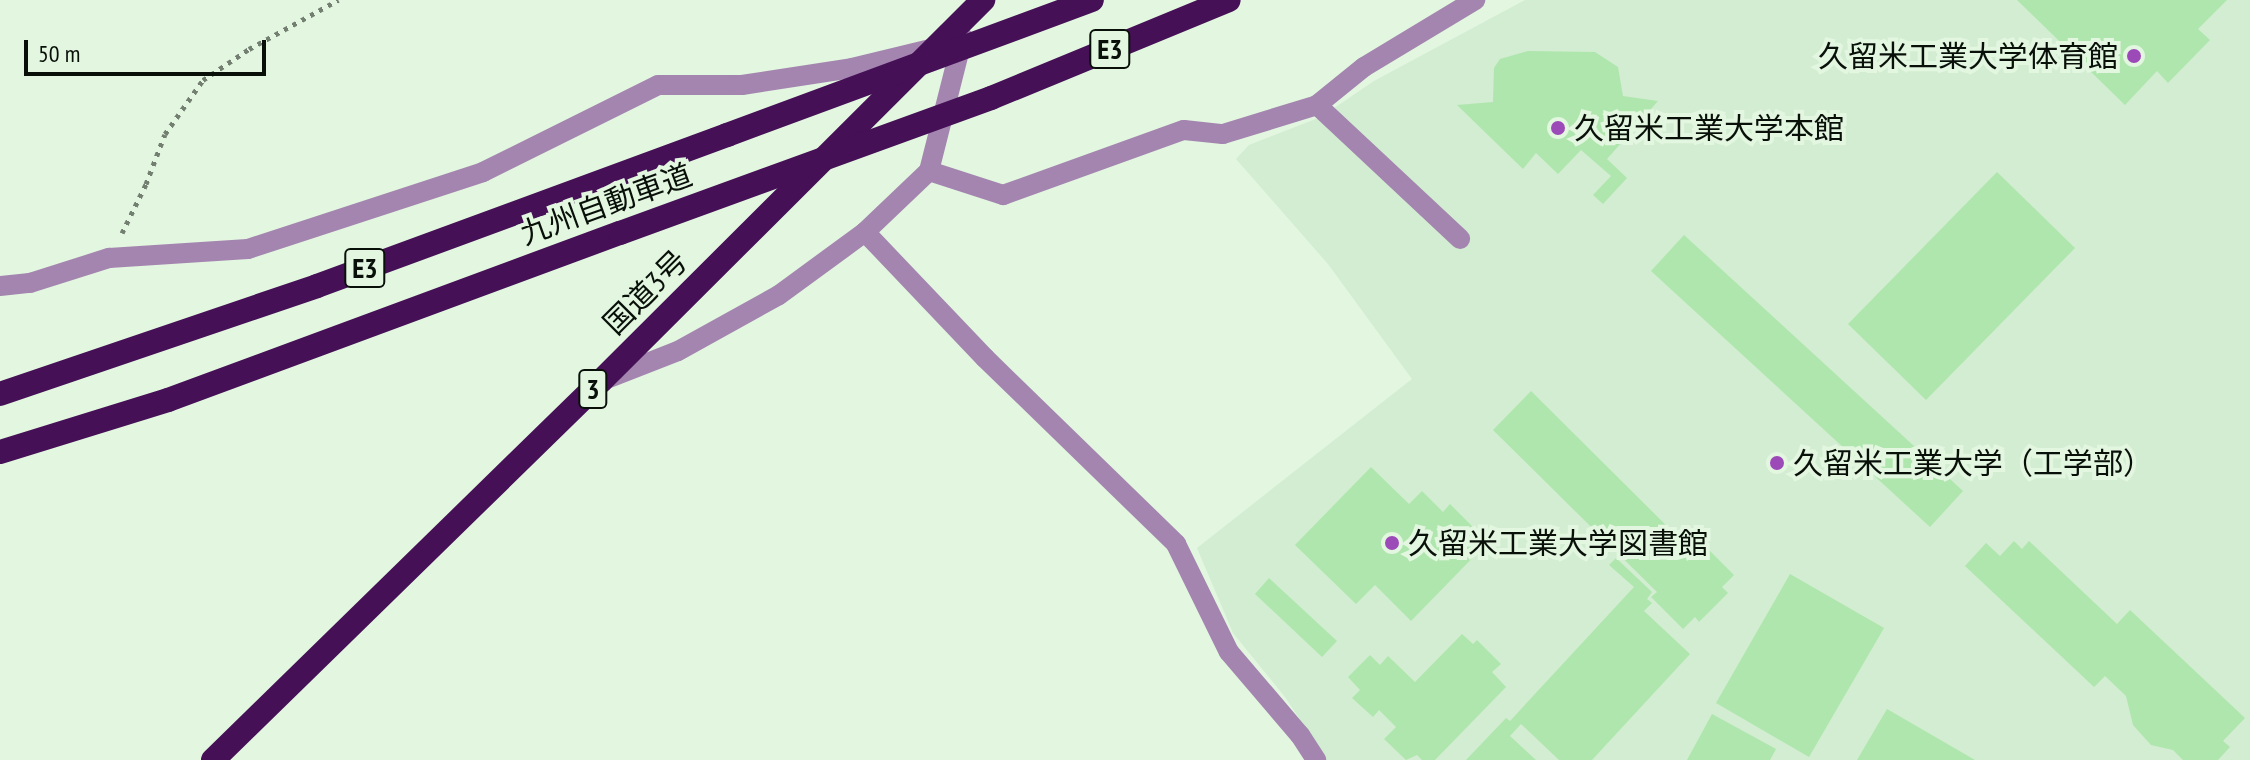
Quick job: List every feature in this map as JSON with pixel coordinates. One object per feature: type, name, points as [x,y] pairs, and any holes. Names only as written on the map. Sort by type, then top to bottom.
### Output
[{"type":"highway","name":"九州自動車道","points":[[0,394],[317,286],[1092,0]]},
{"type":"highway","name":"九州自動車道","points":[[0,452],[168,400],[991,98],[1229,0]]},
{"type":"highway","name":"国道3号","points":[[213,760],[601,381],[976,7]]},
{"type":"street","points":[[929,171],[1003,195],[1184,130],[1223,134],[1317,105],[1364,67],[1475,0]]},
{"type":"street","points":[[601,381],[678,351],[779,295],[865,232],[929,171],[976,7]]},
{"type":"street","points":[[0,286],[30,283],[109,258],[248,249],[483,172],[658,85],[742,85],[852,68],[934,48]]},
{"type":"street","points":[[1317,105],[1460,239]]},
{"type":"street","points":[[865,232],[985,358],[1176,544],[1229,652],[1300,735],[1316,760]]},
{"type":"path","points":[[109,258],[146,184],[165,134],[203,80],[249,49],[338,0]]},
{"type":"shaded area","name":"久留米工業大学（工学部）","points":[[1525,0],[2250,0],[2250,760],[1327,760],[1285,697],[1233,633],[1197,548],[1412,379],[1328,264],[1236,159],[1249,145],[1321,117],[1374,81]]},
{"type":"building","name":"久留米工業大学体育館","points":[[2017,0],[2227,0],[2198,29],[2210,40],[2168,83],[2157,71],[2125,105]]},
{"type":"building","name":"久留米工業大学本館","points":[[1528,51],[1595,52],[1618,67],[1623,96],[1658,101],[1607,159],[1627,178],[1603,204],[1593,195],[1611,176],[1581,150],[1558,174],[1536,153],[1523,169],[1457,105],[1493,102],[1494,68],[1500,59]]},
{"type":"building","points":[[1997,172],[2075,248],[1926,400],[1848,324]]},
{"type":"building","points":[[1684,235],[1963,491],[1930,527],[1651,271]]},
{"type":"building","points":[[1531,391],[1693,552],[1702,543],[1734,575],[1722,587],[1728,593],[1699,622],[1695,617],[1683,629],[1651,597],[1657,592],[1493,430]]},
{"type":"building","name":"久留米工業大学図書館","points":[[1371,467],[1409,504],[1422,491],[1443,512],[1450,504],[1488,542],[1411,621],[1375,585],[1356,604],[1295,545]]},
{"type":"building","points":[[2014,541],[2022,549],[2029,541],[2117,624],[2130,610],[2245,718],[2223,741],[2230,747],[2218,760],[2183,760],[2173,750],[2151,745],[2133,725],[2126,696],[2105,676],[2094,687],[1965,566],[1986,543],[2000,556]]},
{"type":"building","points":[[1616,558],[1652,592],[1647,599],[1652,603],[1644,611],[1690,654],[1592,760],[1559,760],[1521,724],[1510,736],[1536,760],[1466,760],[1506,718],[1510,721],[1634,587],[1609,565]]},
{"type":"building","points":[[1790,574],[1884,628],[1809,757],[1716,703]]},
{"type":"building","points":[[1269,578],[1337,641],[1322,657],[1255,594]]},
{"type":"building","points":[[1462,634],[1473,644],[1477,640],[1501,664],[1492,672],[1506,687],[1435,760],[1422,760],[1417,755],[1406,760],[1384,739],[1396,727],[1379,710],[1373,717],[1352,698],[1360,690],[1348,677],[1370,655],[1380,665],[1388,656],[1415,682]]},
{"type":"building","points":[[1887,709],[1975,760],[1857,760]]},
{"type":"building","points":[[1712,714],[1776,749],[1770,760],[1687,760]]},
{"type":"place","name":"久留米工業大学体育館","points":[[2134,56]]},
{"type":"place","name":"久留米工業大学本館","points":[[1558,128]]},
{"type":"place","name":"久留米工業大学（工学部）","points":[[1777,463]]},
{"type":"place","name":"久留米工業大学図書館","points":[[1392,543]]}]
